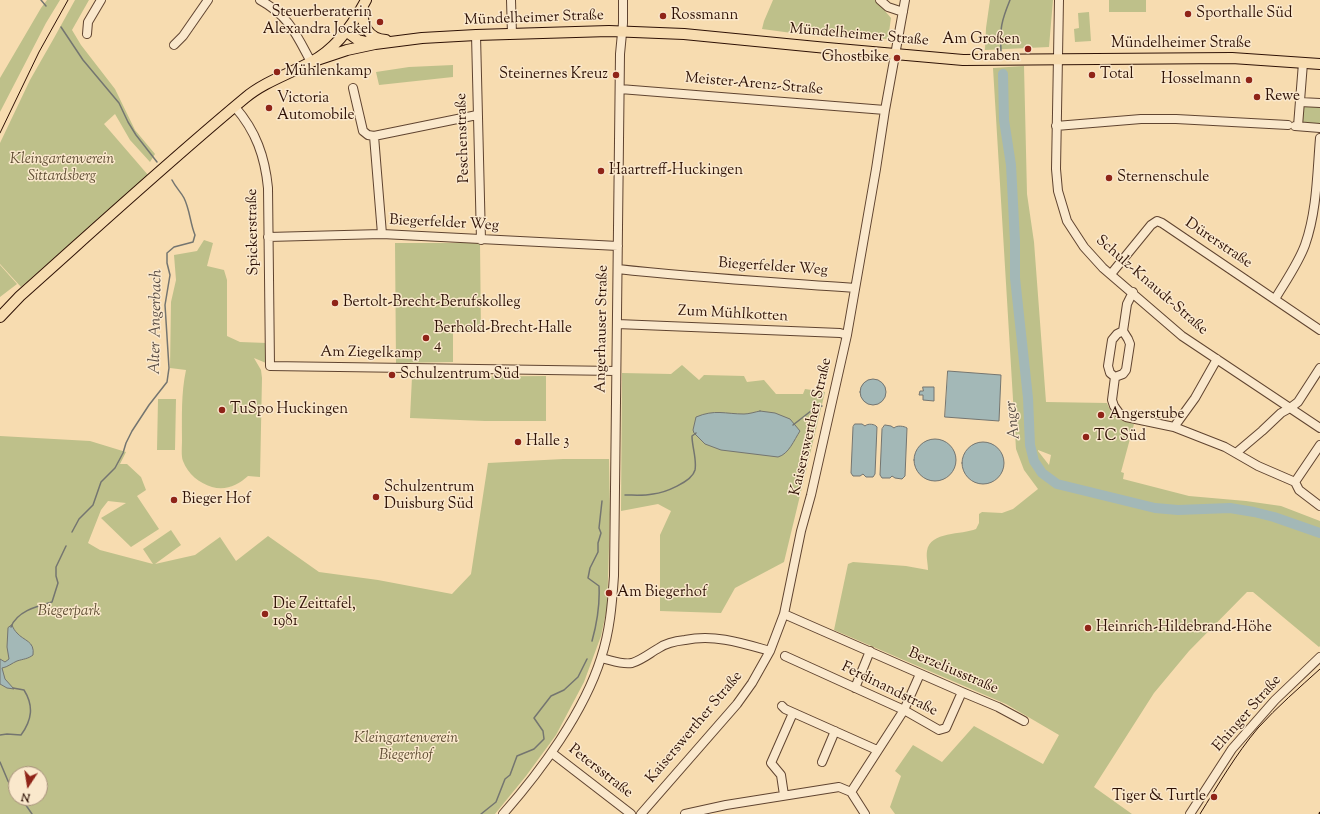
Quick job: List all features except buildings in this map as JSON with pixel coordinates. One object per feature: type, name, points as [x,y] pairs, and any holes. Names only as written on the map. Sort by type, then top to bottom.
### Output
[{"type":"main road","points":[[0,317],[20,296],[172,160],[235,107],[261,87],[312,61],[333,46],[346,32],[365,3]]},
{"type":"main road","name":"Mündelheimer Straße","points":[[365,3],[362,20],[371,34],[376,38],[396,41]]},
{"type":"main road","name":"Mündelheimer Straße","points":[[346,32],[362,42],[375,44]]},
{"type":"main road","name":"Mündelheimer Straße","points":[[312,61],[347,50],[375,44],[422,38],[476,35],[622,32],[684,34],[963,60],[1232,58],[1320,64]]},
{"type":"main road","points":[[0,311],[20,296]]},
{"type":"street","points":[[87,34],[88,22],[101,0]]},
{"type":"street","points":[[174,45],[183,36],[208,0]]},
{"type":"street","points":[[260,0],[282,14],[292,26],[312,61]]},
{"type":"street","points":[[511,0],[512,34]]},
{"type":"street","name":"Angerhauser Straße","points":[[503,814],[552,753],[586,696],[601,658],[609,625],[614,576],[620,54],[623,0]]},
{"type":"street","points":[[880,0],[888,7],[903,12]]},
{"type":"street","name":"Kaiserswerther Straße","points":[[641,814],[737,704],[770,651],[784,614],[801,531],[811,495],[847,335],[905,0]]},
{"type":"street","name":"Schulz-Knaudt-Straße","points":[[1059,0],[1056,126],[1057,180],[1058,192],[1071,229],[1084,247],[1111,274],[1182,336],[1320,428]]},
{"type":"street","name":"Peschenstraße","points":[[476,35],[481,240]]},
{"type":"street","points":[[1293,126],[1300,102],[1303,63]]},
{"type":"street","points":[[353,88],[363,131],[368,135],[374,136],[478,116]]},
{"type":"street","name":"Meister-Arenz-Straße","points":[[620,89],[885,110]]},
{"type":"street","points":[[1300,102],[1320,103]]},
{"type":"street","name":"Spickerstraße","points":[[235,107],[256,138],[264,159],[268,188],[270,366]]},
{"type":"street","points":[[1056,126],[1141,119],[1169,119],[1230,121],[1320,128]]},
{"type":"street","points":[[374,136],[382,234]]},
{"type":"street","points":[[1275,299],[1296,264],[1308,234],[1314,204],[1320,138]]},
{"type":"street","name":"Dürerstraße","points":[[1111,274],[1151,225],[1157,221],[1320,330]]},
{"type":"street","name":"Biegerfelder Weg","points":[[268,237],[382,234],[618,246]]},
{"type":"street","name":"Biegerfelder Weg","points":[[618,269],[755,282],[855,288]]},
{"type":"street","points":[[1115,377],[1123,374],[1126,370],[1130,344],[1122,331],[1127,304],[1133,292]]},
{"type":"street","name":"Zum Mühlkotten","points":[[617,324],[840,333],[847,335]]},
{"type":"street","points":[[1115,377],[1110,373],[1108,366],[1112,340],[1122,331]]},
{"type":"street","points":[[1174,427],[1195,398],[1217,359]]},
{"type":"street","name":"Am Ziegelkamp","points":[[270,366],[616,371]]},
{"type":"street","points":[[1236,453],[1281,413],[1298,402],[1320,368]]},
{"type":"street","points":[[1115,377],[1112,400],[1119,413],[1126,417],[1174,427],[1225,447],[1258,466],[1295,482],[1299,490],[1320,506]]},
{"type":"street","points":[[1295,482],[1320,445]]},
{"type":"street","name":"Berzeliusstraße","points":[[784,614],[998,707],[1024,722]]},
{"type":"street","points":[[601,658],[631,663],[641,659],[666,644],[686,639],[701,638],[731,640],[770,651]]},
{"type":"street","points":[[854,688],[870,651]]},
{"type":"street","name":"Ferdinandstraße","points":[[785,656],[904,710],[939,730],[946,728],[962,692]]},
{"type":"street","name":"Ehinger Straße","points":[[1190,814],[1232,750],[1275,700],[1320,658]]},
{"type":"street","points":[[851,792],[904,710],[920,674]]},
{"type":"street","points":[[782,706],[793,713],[877,750]]},
{"type":"street","points":[[784,796],[781,775],[772,762],[793,713]]},
{"type":"street","points":[[822,762],[835,731]]},
{"type":"street","name":"Petersstraße","points":[[552,753],[631,814]]},
{"type":"street","points":[[685,814],[726,805],[839,787],[851,792],[865,814]]},
{"type":"green space","points":[[47,0],[60,0],[46,23],[0,112],[0,78]]},
{"type":"green space","name":"Kleingartenverein Sittardsberg","points":[[75,0],[89,0],[72,30],[81,45],[115,89],[135,130],[155,154],[150,162],[130,140],[115,114],[104,124],[148,175],[21,287],[0,264],[0,143],[30,80]]},
{"type":"green space","points":[[773,0],[875,0],[885,9],[891,18],[888,39],[807,35],[762,29]]},
{"type":"green space","points":[[990,0],[1053,0],[1049,47],[985,50]]},
{"type":"green space","points":[[1109,0],[1146,0],[1146,12],[1109,12]]},
{"type":"green space","points":[[1089,12],[1091,41],[1075,42],[1074,29],[1079,28],[1078,13]]},
{"type":"green space","points":[[453,65],[453,77],[379,85],[376,72],[409,67]]},
{"type":"green space","points":[[1024,66],[1027,194],[1034,242],[1046,402],[1107,403],[1117,418],[1134,424],[1121,472],[1124,473],[1123,479],[1189,496],[1281,506],[1320,521],[1320,646],[1319,647],[1253,592],[1247,592],[1189,651],[1154,693],[1094,787],[1132,814],[895,814],[890,807],[901,776],[895,771],[913,745],[942,762],[974,726],[1043,764],[1059,735],[1006,704],[834,630],[848,564],[853,562],[906,566],[928,570],[927,551],[929,545],[934,540],[947,535],[976,529],[979,523],[979,514],[982,512],[1002,513],[1013,509],[1038,489],[1024,470],[1016,449],[993,68]],"holes":[[[1038,450],[1051,455],[1049,465]]]},
{"type":"green space","points":[[1306,105],[1320,106],[1320,124],[1303,123],[1302,114]]},
{"type":"green space","name":"TuSpo Huckingen","points":[[204,240],[213,243],[207,266],[224,270],[227,280],[227,336],[240,342],[267,343],[266,363],[254,358],[261,370],[262,378],[260,477],[248,476],[240,482],[227,488],[212,487],[203,483],[191,474],[185,466],[182,457],[182,405],[186,370],[170,368],[171,302],[176,280],[174,255],[197,251]]},
{"type":"green space","points":[[395,243],[480,243],[481,333],[453,333],[453,362],[396,363]]},
{"type":"green space","points":[[0,265],[17,284],[0,297]]},
{"type":"green space","points":[[682,365],[699,380],[704,375],[744,376],[747,382],[764,380],[776,394],[803,394],[805,389],[825,392],[784,562],[735,588],[721,613],[660,611],[660,535],[671,511],[658,504],[621,511],[622,373],[671,374]]},
{"type":"green space","points":[[546,376],[546,421],[485,421],[410,418],[412,377]]},
{"type":"green space","points":[[158,399],[176,399],[175,450],[157,450]]},
{"type":"green space","name":"Biegerpark","points":[[0,436],[90,441],[126,452],[120,464],[127,464],[141,477],[146,490],[137,496],[159,529],[131,547],[101,518],[126,503],[108,501],[101,510],[88,543],[100,550],[153,564],[143,549],[171,530],[181,545],[155,564],[195,555],[220,537],[236,561],[268,536],[319,572],[378,580],[452,594],[471,574],[488,463],[563,459],[609,459],[610,514],[607,608],[601,636],[584,682],[556,735],[526,776],[495,814],[0,814]]},
{"type":"shaded area","points":[[948,371],[1001,375],[999,421],[945,417]]},
{"type":"shaded area","points":[[873,379],[882,383],[886,392],[882,401],[873,405],[864,401],[860,392],[864,383]]},
{"type":"shaded area","points":[[923,387],[934,387],[934,401],[923,400],[923,395],[919,395],[920,391],[923,391]]},
{"type":"shaded area","points":[[760,411],[775,413],[790,419],[800,431],[791,446],[785,453],[778,457],[721,450],[705,444],[693,430],[696,417],[709,413],[746,414]]},
{"type":"shaded area","points":[[855,424],[862,424],[865,426],[871,424],[877,427],[875,474],[873,477],[866,477],[863,474],[860,476],[853,476],[851,473],[853,427]]},
{"type":"shaded area","points":[[885,425],[894,428],[900,426],[907,428],[905,476],[902,479],[892,476],[890,478],[882,478],[880,475],[882,429]]},
{"type":"shaded area","points":[[935,439],[950,445],[956,460],[950,475],[935,481],[920,475],[914,460],[920,445]]},
{"type":"shaded area","points":[[983,442],[998,448],[1004,463],[998,478],[983,484],[968,478],[962,463],[968,448]]},
{"type":"shaded area","points":[[12,625],[20,636],[31,644],[33,650],[33,655],[2,668],[5,679],[14,689],[7,688],[0,684],[0,659],[5,662],[9,659],[7,647],[8,628]]},
{"type":"waterway","name":"Alter Angerbach","points":[[41,0],[46,6]]},
{"type":"waterway","name":"Anger","points":[[1001,51],[1002,25],[1010,0]]},
{"type":"waterway","name":"Alter Angerbach","points":[[61,27],[83,60],[119,103],[136,135],[157,162]]},
{"type":"waterway","name":"Anger","points":[[1003,74],[1004,120],[1011,165],[1015,241],[1015,278],[1028,398],[1030,445],[1034,461],[1042,473],[1057,484],[1155,508],[1178,510],[1230,508],[1274,517],[1320,533]]},
{"type":"waterway","name":"Alter Angerbach","points":[[72,532],[79,519],[93,505],[101,482],[115,468],[132,431],[149,405],[167,382],[169,368],[165,305],[170,275],[167,263],[167,253],[174,247],[193,242],[195,235],[186,203],[172,180]]},
{"type":"waterway","name":"Alter Angerbach","points":[[793,425],[816,407],[822,406]]},
{"type":"waterway","name":"Alter Angerbach","points":[[625,495],[646,495],[658,493],[677,486],[689,479],[695,470],[692,436],[696,433]]},
{"type":"waterway","name":"Alter Angerbach","points":[[592,641],[598,614],[599,586],[588,578],[590,568],[598,552],[598,543],[601,533],[599,528],[602,501]]},
{"type":"waterway","name":"Alter Angerbach","points":[[11,627],[14,621],[23,613],[34,607],[52,602],[58,583],[56,567],[66,546]]},
{"type":"waterway","name":"Alter Angerbach","points":[[481,814],[496,802],[505,779],[510,775],[517,756],[534,749],[544,739],[543,731],[534,718],[551,696],[564,690],[578,677],[587,659]]},
{"type":"waterway","name":"Alter Angerbach","points":[[0,735],[21,735],[28,724],[30,707],[27,696],[24,690],[13,688]]},
{"type":"waterway","name":"Alter Angerbach","points":[[0,762],[8,781]]},
{"type":"waterway","name":"Alter Angerbach","points":[[26,806],[32,814]]},
{"type":"tram line","points":[[0,133],[39,52],[68,0]]},
{"type":"tram line","points":[[1200,814],[1220,781],[1258,728],[1280,705],[1320,669]]},
{"type":"place","name":"Sporthalle Süd","points":[[1188,14]]},
{"type":"place","name":"Rossmann","points":[[663,16]]},
{"type":"place","name":"Steuerberaterin Alexandra Jockel","points":[[380,22]]},
{"type":"place","name":"Am Großen Graben","points":[[1028,49]]},
{"type":"place","name":"Ghostbike","points":[[897,58]]},
{"type":"place","name":"Mühlenkamp","points":[[277,72]]},
{"type":"place","name":"Steinernes Kreuz","points":[[616,75]]},
{"type":"place","name":"Total","points":[[1092,75]]},
{"type":"place","name":"Hosselmann","points":[[1249,80]]},
{"type":"place","name":"Rewe","points":[[1257,97]]},
{"type":"place","name":"Victoria Automobile","points":[[269,108]]},
{"type":"place","name":"Haartreff-Huckingen","points":[[601,171]]},
{"type":"place","name":"Sternenschule","points":[[1109,178]]},
{"type":"place","name":"Bertolt-Brecht-Berufskolleg","points":[[335,303]]},
{"type":"place","name":"Berhold-Brecht-Halle 4","points":[[426,338]]},
{"type":"place","name":"Schulzentrum Süd","points":[[392,375]]},
{"type":"place","name":"TuSpo Huckingen","points":[[222,410]]},
{"type":"place","name":"Angerstube","points":[[1101,415]]},
{"type":"place","name":"TC Süd","points":[[1086,437]]},
{"type":"place","name":"Halle 3","points":[[518,442]]},
{"type":"place","name":"Schulzentrum Duisburg Süd","points":[[376,497]]},
{"type":"place","name":"Bieger Hof","points":[[174,500]]},
{"type":"place","name":"Am Biegerhof","points":[[609,593]]},
{"type":"place","name":"Die Zeittafel, 1981","points":[[265,614]]},
{"type":"place","name":"Heinrich-Hildebrand-Höhe","points":[[1088,628]]},
{"type":"place","name":"Tiger & Turtle","points":[[1214,797]]},
{"type":"park label","name":"Kleingartenverein Biegerhof","points":[[406,748]]}]
